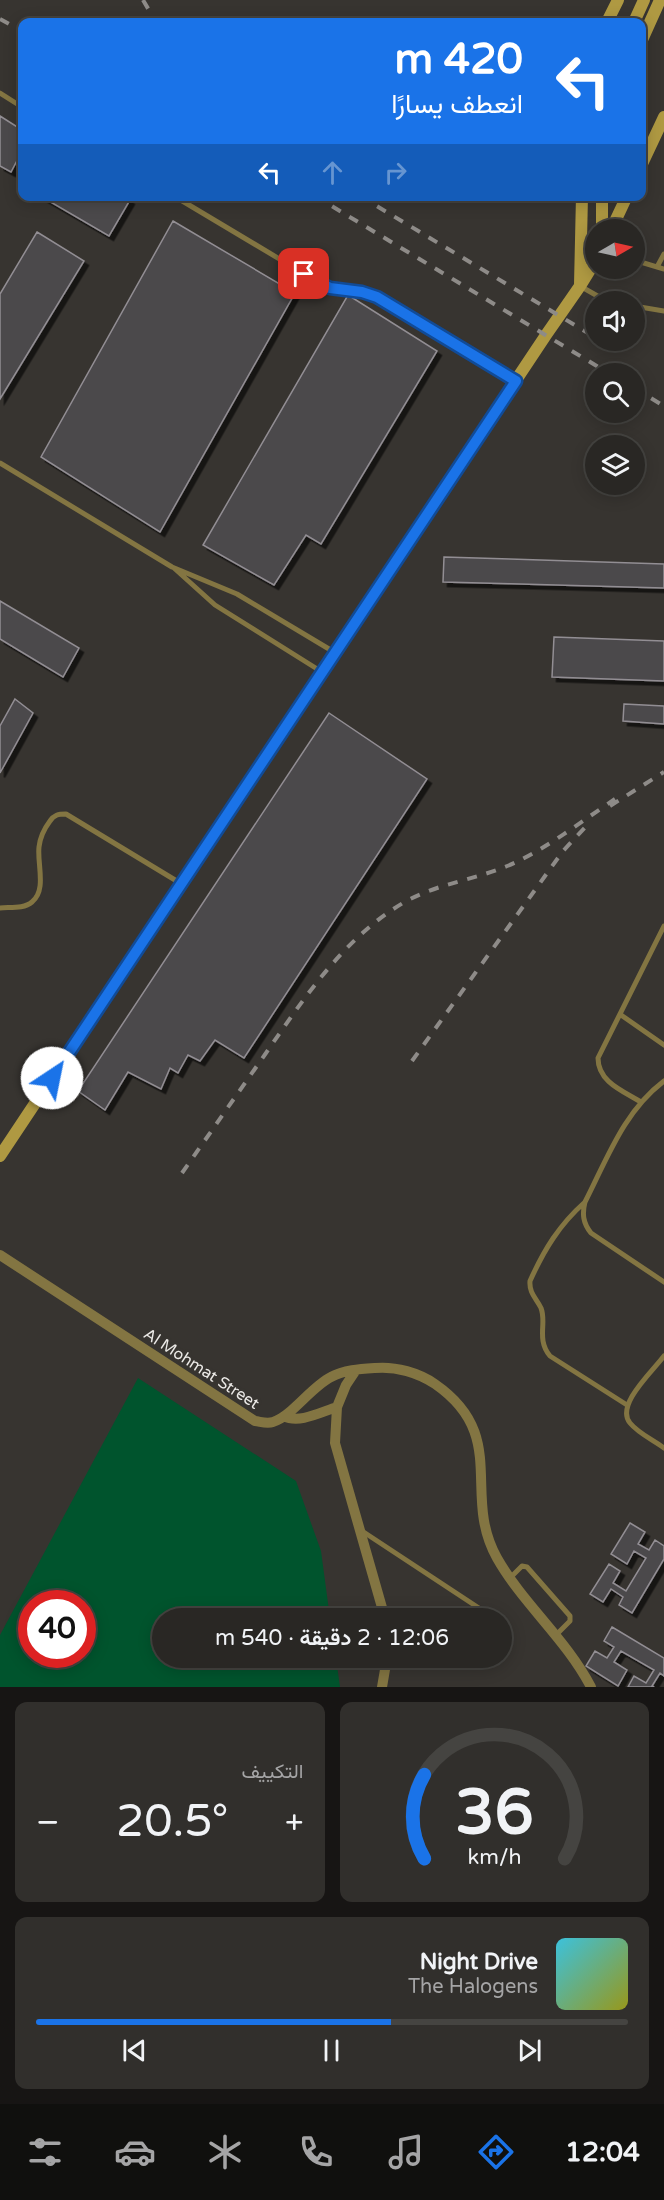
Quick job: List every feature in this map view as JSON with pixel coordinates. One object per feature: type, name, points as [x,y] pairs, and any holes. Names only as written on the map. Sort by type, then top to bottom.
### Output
[{"type":"street","points":[[609,18],[618,0]]},
{"type":"street","points":[[636,18],[645,0]]},
{"type":"street","points":[[646,31],[660,0]]},
{"type":"street","points":[[646,155],[664,117]]},
{"type":"street","points":[[580,286],[582,201]]},
{"type":"street","points":[[602,201],[602,219]]},
{"type":"street","points":[[620,201],[621,210]]},
{"type":"street","points":[[616,219],[625,201]]},
{"type":"street","points":[[0,1156],[585,278]]},
{"type":"street","name":"Al Mohmat Street","points":[[0,1255],[255,1421],[275,1422],[284,1416],[295,1419],[337,1407]]},
{"type":"street","points":[[284,1416],[318,1385],[332,1376],[356,1370],[382,1367],[416,1374],[445,1391],[468,1418],[480,1450],[482,1503],[489,1540],[497,1557],[510,1578],[556,1635],[588,1685]]},
{"type":"street","points":[[356,1370],[346,1385],[337,1407],[335,1443],[383,1608]]},
{"type":"street","points":[[382,1687],[385,1668]]},
{"type":"lane","points":[[0,93],[18,104]]},
{"type":"lane","points":[[182,201],[323,285],[337,290],[362,292],[384,301],[516,381]]},
{"type":"lane","points":[[645,263],[661,268],[664,254]]},
{"type":"lane","points":[[580,286],[589,291]]},
{"type":"lane","points":[[645,308],[664,311]]},
{"type":"lane","points":[[0,463],[172,567],[237,594],[334,652]]},
{"type":"lane","points":[[172,567],[215,605],[322,672]]},
{"type":"lane","points":[[0,908],[26,906],[35,899],[40,888],[38,855],[42,836],[52,818],[58,814],[66,814],[181,884]]},
{"type":"lane","points":[[641,1102],[607,1081],[598,1065],[601,1050],[621,1015],[664,926]]},
{"type":"lane","points":[[621,1015],[664,1045]]},
{"type":"lane","points":[[627,1405],[550,1356],[543,1345],[541,1308],[530,1287],[530,1281],[551,1239],[566,1219],[585,1202],[620,1131],[641,1102],[664,1081]]},
{"type":"lane","points":[[585,1202],[584,1218],[591,1233],[664,1282]]},
{"type":"lane","points":[[664,1356],[627,1405],[626,1416],[634,1428],[664,1448]]},
{"type":"lane","points":[[360,1530],[480,1608]]},
{"type":"lane","points":[[510,1578],[522,1566],[525,1566],[570,1616],[570,1621],[556,1635]]},
{"type":"green space","points":[[138,1378],[296,1481],[321,1551],[329,1608],[152,1608],[152,1668],[337,1668],[340,1687],[0,1687],[0,1635],[18,1601],[18,1668],[96,1668],[96,1590],[24,1590]]},
{"type":"building","points":[[0,116],[18,127],[18,159],[11,172],[0,166]]},
{"type":"building","points":[[49,201],[129,201],[109,236]]},
{"type":"building","points":[[173,221],[295,293],[160,532],[41,457]]},
{"type":"building","points":[[37,232],[84,261],[0,399],[0,294]]},
{"type":"building","points":[[348,295],[437,351],[321,544],[306,535],[274,585],[203,545]]},
{"type":"building","points":[[444,557],[664,564],[664,588],[443,582]]},
{"type":"building","points":[[0,601],[79,648],[63,677],[0,639]]},
{"type":"building","points":[[554,637],[664,641],[664,681],[552,677]]},
{"type":"building","points":[[15,699],[33,713],[0,773],[0,726]]},
{"type":"building","points":[[624,704],[664,706],[664,724],[623,721]]},
{"type":"building","points":[[329,713],[427,779],[244,1058],[215,1040],[200,1061],[188,1055],[178,1073],[170,1068],[161,1089],[128,1072],[105,1110],[78,1091]]},
{"type":"building","points":[[630,1523],[645,1532],[638,1544],[649,1550],[655,1540],[664,1546],[664,1559],[632,1613],[619,1605],[623,1597],[611,1589],[603,1602],[590,1594],[609,1564],[620,1571],[613,1583],[626,1591],[646,1558],[634,1551],[627,1564],[611,1554]]},
{"type":"building","points":[[612,1627],[664,1658],[664,1676],[660,1673],[652,1686],[654,1687],[628,1687],[634,1676],[646,1683],[654,1670],[621,1651],[614,1662],[627,1670],[618,1686],[586,1666],[595,1651],[607,1658],[614,1647],[604,1641]]},
{"type":"railway","points":[[143,0],[154,18]]},
{"type":"railway","points":[[0,19],[18,29]]},
{"type":"railway","points":[[323,201],[592,363]]},
{"type":"railway","points":[[368,201],[585,331]]},
{"type":"railway","points":[[645,395],[664,406]]},
{"type":"railway","points":[[610,806],[664,772]]},
{"type":"railway","points":[[182,1173],[310,991],[362,933],[382,917],[415,897],[502,868],[530,855],[615,799]]},
{"type":"railway","points":[[412,1061],[563,851],[591,821]]},
{"type":"route","points":[[52,1078],[516,381],[377,297],[362,292],[330,288],[304,274]]}]
